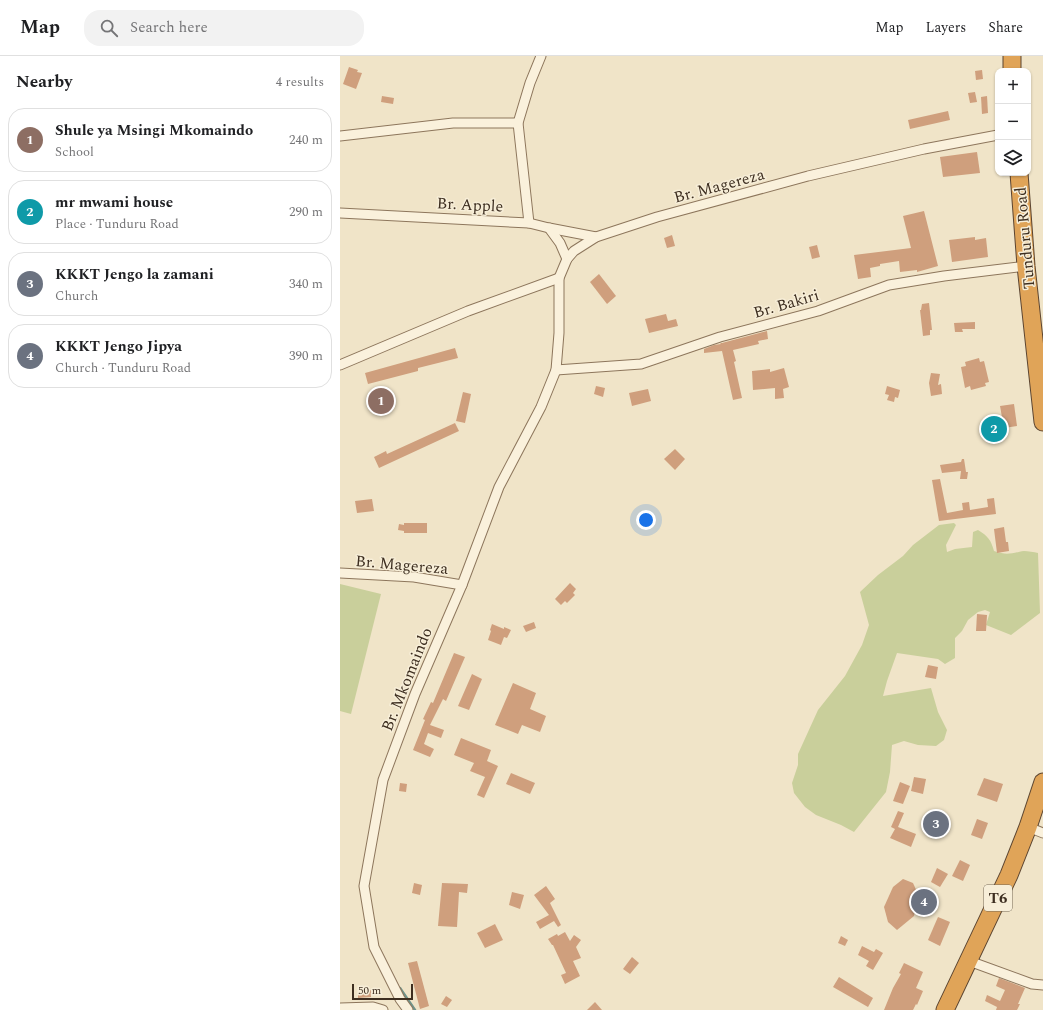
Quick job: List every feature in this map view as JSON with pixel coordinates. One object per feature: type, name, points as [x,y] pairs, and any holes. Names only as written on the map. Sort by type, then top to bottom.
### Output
[{"type":"highway","points":[[1012,56],[1012,68]]},
{"type":"highway","name":"Tunduru Road","points":[[1019,176],[1026,266],[1043,422]]},
{"type":"highway","name":"T6","points":[[945,1010],[1009,875],[1035,830],[1043,782]]},
{"type":"street","points":[[529,222],[518,123],[530,83],[541,56]]},
{"type":"street","points":[[340,136],[453,123],[518,123]]},
{"type":"street","name":"Br. Magereza","points":[[556,370],[559,333],[559,278],[567,259],[574,250],[596,238],[657,217],[808,176],[924,149],[995,136]]},
{"type":"street","name":"Br. Apple","points":[[340,213],[529,222],[596,238]]},
{"type":"street","points":[[549,228],[560,243],[567,259]]},
{"type":"street","name":"Br. Bakiri","points":[[556,370],[641,364],[720,337],[818,311],[889,285],[1026,266]]},
{"type":"street","points":[[340,365],[468,311],[559,278]]},
{"type":"street","name":"Br. Mkomaindo","points":[[408,1010],[400,999],[374,947],[364,886],[383,780],[415,694],[462,585],[499,487],[541,407],[556,370]]},
{"type":"street","name":"Br. Magereza","points":[[340,573],[414,577],[462,585]]},
{"type":"street","points":[[968,961],[1032,984],[1043,985]]},
{"type":"street","points":[[340,1008],[373,1007],[383,1010]]},
{"type":"green space","points":[[954,523],[956,525],[946,545],[947,552],[955,549],[972,547],[973,532],[978,530],[989,539],[994,551],[999,553],[1006,554],[1024,551],[1038,553],[1040,613],[1011,635],[986,625],[990,612],[985,610],[978,612],[968,620],[962,631],[955,638],[955,658],[945,664],[938,659],[897,653],[883,696],[931,688],[938,712],[947,730],[944,740],[936,746],[918,745],[904,741],[892,745],[890,772],[886,792],[854,832],[816,815],[805,807],[794,793],[792,783],[798,765],[798,754],[818,710],[845,676],[862,645],[869,625],[860,592],[878,575],[903,556],[913,545],[939,525]]},
{"type":"green space","points":[[340,584],[381,594],[351,714],[340,711]]},
{"type":"building","points":[[349,67],[362,73],[356,89],[343,84]]},
{"type":"building","points":[[982,70],[983,79],[976,80],[975,71]]},
{"type":"building","points":[[975,92],[977,102],[970,103],[968,93]]},
{"type":"building","points":[[382,96],[394,98],[393,104],[381,102]]},
{"type":"building","points":[[987,96],[988,113],[982,114],[981,97]]},
{"type":"building","points":[[948,111],[950,120],[910,129],[908,120]]},
{"type":"building","points":[[977,152],[980,173],[943,177],[940,157]]},
{"type":"building","points":[[924,211],[938,266],[917,272],[917,270],[900,272],[899,261],[880,264],[880,266],[870,268],[871,277],[858,279],[854,255],[911,248],[903,216]]},
{"type":"building","points":[[672,235],[675,246],[667,248],[664,238]]},
{"type":"building","points":[[975,237],[975,240],[986,238],[988,257],[952,262],[949,240]]},
{"type":"building","points":[[817,245],[820,257],[812,259],[809,247]]},
{"type":"building","points":[[599,274],[616,296],[607,304],[590,282]]},
{"type":"building","points":[[929,303],[932,330],[930,330],[930,335],[923,336],[920,310],[922,304]]},
{"type":"building","points":[[666,314],[668,321],[676,319],[678,326],[649,333],[645,319]]},
{"type":"building","points":[[975,322],[975,329],[962,329],[963,332],[955,332],[954,323]]},
{"type":"building","points":[[767,331],[768,339],[758,341],[759,344],[733,350],[736,361],[734,362],[742,398],[733,400],[722,351],[704,353],[704,349],[721,344],[720,343]]},
{"type":"building","points":[[455,348],[458,358],[418,368],[418,371],[368,384],[365,373]]},
{"type":"building","points":[[979,358],[980,362],[984,361],[989,382],[985,383],[986,386],[971,390],[970,386],[965,388],[961,367],[966,366],[965,362]]},
{"type":"building","points":[[784,368],[789,387],[783,389],[784,398],[775,399],[775,388],[753,390],[752,371],[770,369],[770,372]]},
{"type":"building","points":[[931,373],[940,374],[938,385],[941,384],[942,394],[931,396],[929,383]]},
{"type":"building","points":[[596,386],[605,388],[603,397],[594,394]]},
{"type":"building","points":[[887,386],[900,390],[898,398],[895,397],[894,402],[887,400],[889,395],[885,394]]},
{"type":"building","points":[[648,389],[651,401],[632,406],[629,393]]},
{"type":"building","points":[[463,392],[471,394],[465,423],[456,421]]},
{"type":"building","points":[[1014,404],[1017,426],[1004,428],[1000,406]]},
{"type":"building","points":[[455,423],[459,431],[379,468],[374,457],[386,451],[387,454]]},
{"type":"building","points":[[675,449],[685,459],[675,470],[664,459]]},
{"type":"building","points":[[962,459],[964,459],[966,472],[968,472],[967,479],[960,479],[961,471],[942,473],[940,465],[961,462]]},
{"type":"building","points":[[940,479],[947,513],[963,510],[962,503],[969,502],[970,510],[988,507],[987,499],[994,498],[996,514],[939,521],[932,480]]},
{"type":"building","points":[[372,499],[374,511],[357,513],[355,501]]},
{"type":"building","points":[[404,523],[427,523],[427,533],[404,533],[404,531],[398,530],[399,524],[404,525]]},
{"type":"building","points":[[1004,527],[1009,551],[997,553],[994,529]]},
{"type":"building","points":[[570,583],[576,589],[573,593],[575,595],[567,603],[565,601],[561,605],[555,599]]},
{"type":"building","points":[[977,614],[987,615],[986,631],[976,631]]},
{"type":"building","points":[[534,622],[536,628],[526,632],[523,626]]},
{"type":"building","points":[[492,624],[511,630],[507,638],[504,637],[501,645],[488,640]]},
{"type":"building","points":[[454,653],[465,657],[446,701],[443,699],[430,725],[444,730],[441,738],[428,733],[424,744],[434,749],[430,757],[413,750],[425,720],[423,719],[431,702],[433,703]]},
{"type":"building","points":[[928,665],[938,667],[936,679],[925,677]]},
{"type":"building","points":[[472,674],[482,679],[469,710],[458,706]]},
{"type":"building","points":[[513,683],[536,693],[530,709],[546,716],[540,732],[522,725],[518,734],[495,725]]},
{"type":"building","points":[[461,738],[491,750],[487,761],[498,766],[484,798],[477,795],[485,777],[470,771],[474,763],[454,755]]},
{"type":"building","points":[[511,773],[535,783],[530,794],[506,784]]},
{"type":"building","points":[[914,777],[926,779],[923,794],[911,791]]},
{"type":"building","points":[[984,778],[1003,784],[997,802],[977,795]]},
{"type":"building","points":[[900,782],[910,786],[903,804],[893,801]]},
{"type":"building","points":[[400,783],[407,784],[406,792],[399,791]]},
{"type":"building","points":[[898,811],[904,813],[898,827],[916,834],[911,847],[890,838],[895,829],[891,827]]},
{"type":"building","points":[[933,812],[949,821],[943,830],[928,820]]},
{"type":"building","points":[[977,819],[988,823],[982,839],[971,835]]},
{"type":"building","points":[[960,860],[970,865],[963,881],[952,876]]},
{"type":"building","points":[[937,868],[948,874],[940,887],[931,882]]},
{"type":"building","points":[[903,879],[913,883],[918,894],[914,916],[897,930],[888,922],[884,907],[893,887]]},
{"type":"building","points":[[414,883],[422,885],[420,895],[412,893]]},
{"type":"building","points":[[442,883],[468,884],[467,893],[459,892],[457,927],[438,926]]},
{"type":"building","points":[[546,886],[555,899],[550,903],[561,925],[558,927],[554,921],[540,929],[536,922],[549,915],[534,895]]},
{"type":"building","points":[[512,892],[524,895],[520,909],[509,905]]},
{"type":"building","points":[[938,917],[950,922],[940,946],[928,940]]},
{"type":"building","points":[[495,924],[503,940],[485,948],[477,933]]},
{"type":"building","points":[[565,932],[570,941],[574,935],[581,940],[576,947],[581,958],[573,961],[580,976],[565,984],[561,975],[566,973],[553,945],[548,939]]},
{"type":"building","points":[[841,936],[848,940],[845,946],[838,943]]},
{"type":"building","points":[[862,946],[874,952],[876,949],[883,953],[873,970],[866,966],[869,961],[858,955]]},
{"type":"building","points":[[632,957],[639,963],[630,974],[623,969]]},
{"type":"building","points":[[417,961],[429,1006],[420,1009],[408,963]]},
{"type":"building","points":[[904,963],[923,972],[916,988],[923,991],[917,1005],[916,1004],[913,1010],[884,1010],[893,988],[901,974],[899,973]]},
{"type":"building","points":[[839,977],[873,998],[868,1007],[833,987]]},
{"type":"building","points":[[999,978],[1025,988],[1017,1010],[996,1010],[997,1007],[985,1001],[987,995],[1000,1001],[1005,990],[996,986]]},
{"type":"building","points":[[358,990],[371,990],[371,997],[358,998]]},
{"type":"building","points":[[446,996],[452,1000],[447,1007],[441,1004]]},
{"type":"building","points":[[595,1002],[602,1010],[587,1010]]},
{"type":"waterway","points":[[400,988],[415,1010]]},
{"type":"place","name":"Shule ya Msingi Mkomaindo","points":[[381,401]]},
{"type":"place","name":"mr mwami house","points":[[994,429]]},
{"type":"place","name":"KKKT Jengo la zamani","points":[[936,824]]},
{"type":"place","name":"KKKT Jengo Jipya","points":[[924,902]]}]
